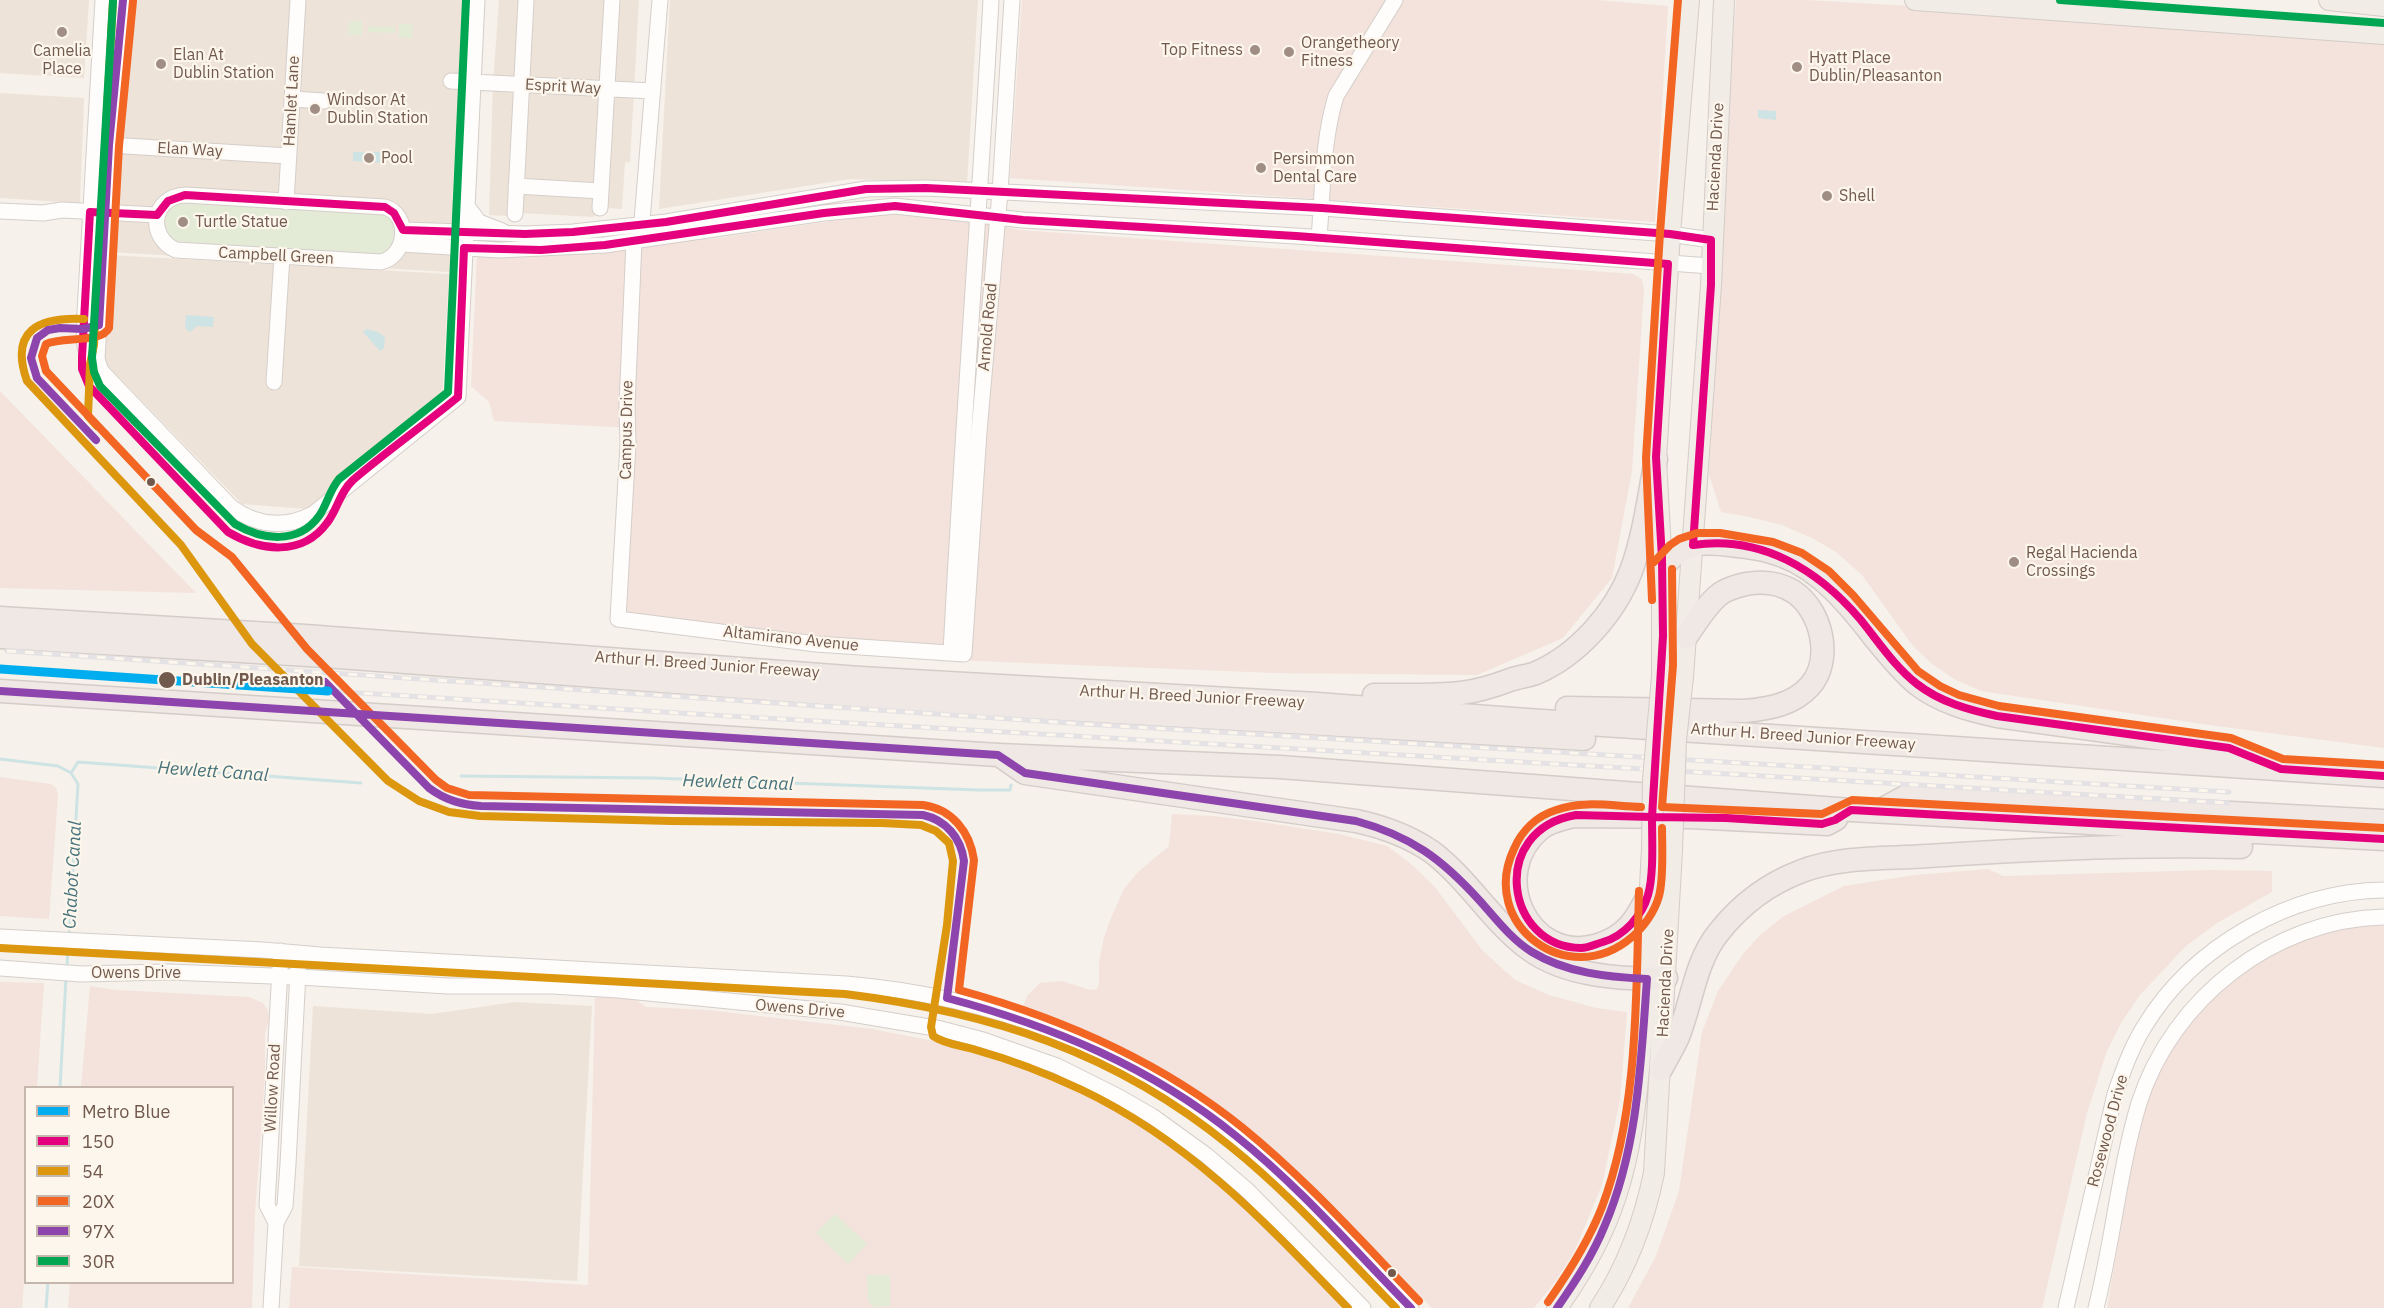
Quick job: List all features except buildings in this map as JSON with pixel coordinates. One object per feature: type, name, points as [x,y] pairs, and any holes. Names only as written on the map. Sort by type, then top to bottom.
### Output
[{"type":"highway","points":[[1317,704],[1353,696],[1461,693],[1486,689],[1536,673],[1561,659],[1601,622],[1619,597],[1639,545],[1656,459]]},
{"type":"highway","points":[[1662,569],[1682,548],[1710,543],[1760,549],[1784,556],[1822,579],[1897,666],[1926,690],[1942,699],[1968,710],[1997,716],[2229,748],[2281,769]]},
{"type":"highway","points":[[1527,720],[1551,707],[1768,710],[1785,704],[1811,685],[1822,661],[1820,632],[1807,604],[1794,592],[1773,583],[1755,582],[1737,586],[1720,594],[1686,637]]},
{"type":"highway","name":"Arthur H. Breed Junior Freeway","points":[[0,618],[234,631],[860,678],[1317,704],[1527,720],[2384,776]]},
{"type":"highway","points":[[0,637],[325,656],[959,703],[1500,735],[1666,743],[1700,730]]},
{"type":"highway","points":[[0,691],[998,755],[1280,767],[1878,812],[2384,839]]},
{"type":"highway","points":[[998,755],[1025,773],[1356,821],[1381,827],[1407,837],[1432,853],[1454,872],[1497,919],[1530,950],[1547,960],[1591,974],[1656,978]]},
{"type":"highway","points":[[1878,812],[1907,796],[2384,821]]},
{"type":"highway","points":[[1649,894],[1630,926],[1618,936],[1603,944],[1587,948],[1570,947],[1552,941],[1537,932],[1525,918],[1519,905],[1516,873],[1519,859],[1528,842],[1541,829],[1556,820],[1574,816],[1691,817],[1827,824],[1851,810]]},
{"type":"highway","points":[[1662,1069],[1678,1035],[1705,955],[1717,933],[1756,896],[1777,882],[1802,871],[1849,861],[1982,852],[2156,845],[2299,848],[2329,837]]},
{"type":"main road","name":"Hacienda Drive","points":[[1600,1308],[1620,1275],[1647,1205],[1654,1173],[1662,1069],[1649,894],[1655,758],[1662,676],[1662,569],[1656,459],[1670,234],[1689,0]]},
{"type":"main road","name":"Hacienda Drive","points":[[1557,1308],[1591,1256],[1617,1195],[1632,1129],[1656,978],[1672,850],[1676,751],[1693,545],[1711,266],[1724,0]]},
{"type":"main road","points":[[1915,0],[2084,5],[2384,34]]},
{"type":"main road","points":[[2329,0],[2384,6]]},
{"type":"street","points":[[103,0],[84,344],[91,364],[101,371],[231,507],[242,516],[257,522],[276,524],[300,521],[313,514],[458,397],[477,0]]},
{"type":"street","points":[[101,371],[98,359],[109,145],[123,0]]},
{"type":"street","name":"Hamlet Lane","points":[[286,202],[298,0]]},
{"type":"street","points":[[515,214],[526,0]]},
{"type":"street","points":[[600,208],[612,0]]},
{"type":"street","name":"Campus Drive","points":[[618,619],[628,444],[627,406],[639,235],[660,0]]},
{"type":"street","name":"Arnold Road","points":[[958,653],[963,431],[981,191],[991,0]]},
{"type":"street","name":"Arnold Road","points":[[958,653],[1000,192],[1012,0]]},
{"type":"street","points":[[1319,238],[1326,140],[1336,96],[1395,0]]},
{"type":"street","name":"Esprit Way","points":[[451,81],[653,91]]},
{"type":"street","points":[[292,99],[324,101]]},
{"type":"street","points":[[96,134],[109,145]]},
{"type":"street","name":"Elan Way","points":[[109,145],[289,156]]},
{"type":"street","points":[[516,186],[601,191]]},
{"type":"street","points":[[467,206],[478,222],[502,231],[639,235],[866,189],[926,188],[1322,208],[1670,234],[1711,240]]},
{"type":"street","points":[[0,211],[42,213],[62,210],[90,216],[156,220],[167,200],[178,195],[385,207],[396,216],[403,237],[465,241],[541,250],[639,235],[895,206],[1023,220],[1711,266]]},
{"type":"street","name":"Campbell Green","points":[[156,220],[165,243],[176,250],[381,262],[393,256],[403,237]]},
{"type":"street","points":[[465,241],[552,233]]},
{"type":"street","points":[[274,382],[282,256]]},
{"type":"street","name":"Altamirano Avenue","points":[[618,619],[816,644],[958,653]]},
{"type":"street","name":"Rosewood Drive","points":[[2066,1308],[2115,1094],[2126,1061],[2140,1035],[2162,1003],[2194,968],[2222,945],[2253,925],[2287,910],[2327,897],[2384,890]]},
{"type":"street","name":"Rosewood Drive","points":[[2096,1308],[2139,1103],[2167,1041],[2188,1013],[2213,988],[2266,949],[2297,935],[2333,923],[2384,917]]},
{"type":"street","name":"Owens Drive","points":[[0,937],[281,951],[866,986],[947,998],[1009,1015],[1074,1038],[1140,1072],[1204,1112],[1237,1137],[1286,1182],[1411,1308]]},
{"type":"street","name":"Willow Road","points":[[276,1223],[267,1205],[281,951]]},
{"type":"street","name":"Willow Road","points":[[271,1308],[276,1223],[285,1206],[287,1185],[299,953]]},
{"type":"street","name":"Owens Drive","points":[[0,968],[81,974],[168,972],[448,986],[540,986],[618,990],[874,1016],[983,1040],[1057,1066],[1090,1082],[1152,1116],[1186,1139],[1248,1191],[1363,1308]]},
{"type":"shaded area","points":[[0,0],[89,0],[84,78],[0,73]]},
{"type":"shaded area","points":[[133,0],[293,0],[284,203],[387,209],[405,227],[445,234],[452,242],[449,272],[109,252],[116,142]]},
{"type":"shaded area","points":[[300,0],[462,0],[459,70],[463,74],[462,98],[458,102],[452,200],[455,204],[455,215],[450,224],[445,227],[417,227],[296,198],[291,187]]},
{"type":"shaded area","points":[[499,0],[639,0],[630,162],[625,162],[622,209],[605,208],[593,217],[521,213],[509,216],[489,215],[493,84]]},
{"type":"shaded area","points":[[670,0],[978,0],[967,183],[850,179],[659,209]]},
{"type":"shaded area","points":[[1022,0],[1597,0],[1668,6],[1655,222],[1010,178]]},
{"type":"shaded area","points":[[1736,0],[1807,0],[1980,10],[2384,41],[2384,748],[1981,691],[1954,679],[1931,663],[1913,646],[1862,575],[1836,552],[1782,525],[1721,512],[1709,475],[1719,252]]},
{"type":"shaded area","points":[[0,93],[84,98],[80,203],[0,198]]},
{"type":"shaded area","points":[[1758,110],[1776,111],[1776,120],[1758,118]]},
{"type":"shaded area","name":"Pool","points":[[353,152],[382,152],[385,154],[385,163],[353,161]]},
{"type":"shaded area","points":[[886,213],[962,218],[1020,230],[1633,274],[1642,279],[1644,290],[1632,471],[1612,578],[1563,638],[1477,675],[1274,673],[928,659],[626,626],[635,428],[494,421],[489,402],[471,386],[477,255],[543,255],[724,237]]},
{"type":"shaded area","points":[[108,255],[449,274],[442,400],[307,509],[242,504],[102,360]]},
{"type":"shaded area","points":[[186,315],[214,317],[213,327],[197,326],[190,332],[185,328]]},
{"type":"shaded area","points":[[366,329],[378,332],[385,337],[384,348],[380,351],[363,332]]},
{"type":"shaded area","points":[[0,391],[196,593],[0,588]]},
{"type":"shaded area","points":[[0,777],[51,784],[56,788],[58,795],[49,919],[0,916]]},
{"type":"shaded area","points":[[1172,814],[1255,821],[1339,834],[1387,846],[1410,863],[1434,886],[1483,951],[1515,980],[1549,995],[1596,1008],[1627,1012],[1620,1100],[1602,1185],[1575,1250],[1555,1282],[1534,1308],[1432,1308],[1323,1198],[1217,1111],[1141,1061],[1089,1035],[1022,1009],[1027,996],[1040,983],[1062,981],[1090,990],[1097,989],[1099,962],[1111,918],[1124,889],[1138,872],[1169,846]]},
{"type":"shaded area","points":[[1988,869],[2003,876],[2211,870],[2272,871],[2272,892],[2217,923],[2185,947],[2140,995],[2121,1023],[2107,1051],[2087,1113],[2042,1308],[1628,1308],[1656,1256],[1679,1191],[1702,1032],[1718,991],[1743,954],[1760,935],[1784,916],[1844,886],[1916,875]]},
{"type":"shaded area","points":[[2363,925],[2384,926],[2384,1308],[2107,1308],[2136,1140],[2146,1099],[2164,1059],[2186,1026],[2215,993],[2261,959],[2311,937]]},
{"type":"shaded area","points":[[0,982],[44,983],[37,1086],[24,1086],[22,1308],[0,1308]]},
{"type":"shaded area","points":[[90,986],[116,990],[249,997],[263,1003],[268,1011],[269,1020],[265,1033],[265,1075],[255,1213],[252,1308],[68,1308],[70,1284],[234,1284],[234,1086],[81,1086]]},
{"type":"shaded area","points":[[595,995],[631,996],[646,1007],[707,1010],[872,1029],[970,1048],[1010,1060],[1058,1079],[1095,1095],[1155,1131],[1195,1158],[1243,1196],[1280,1233],[1344,1308],[289,1308],[292,1267],[588,1285]]},
{"type":"shaded area","points":[[515,1002],[592,1006],[577,1281],[299,1266],[313,1006],[432,1014]]},
{"type":"green space","points":[[349,21],[362,21],[362,35],[348,35]]},
{"type":"green space","points":[[399,24],[413,24],[412,38],[399,38]]},
{"type":"green space","points":[[368,26],[395,27],[395,33],[368,32]]},
{"type":"green space","points":[[172,202],[375,209],[391,218],[393,237],[385,254],[370,256],[170,242],[165,222]]},
{"type":"green space","points":[[835,1214],[867,1244],[848,1264],[816,1233]]},
{"type":"green space","points":[[867,1275],[890,1275],[890,1306],[873,1307],[868,1301]]},
{"type":"waterway","name":"Chabot Canal","points":[[0,759],[58,766],[71,773],[78,784],[69,936]]},
{"type":"waterway","name":"Hewlett Canal","points":[[71,773],[78,762],[361,783]]},
{"type":"waterway","name":"Hewlett Canal","points":[[461,776],[653,778],[979,790],[1010,790],[1011,785]]},
{"type":"waterway","name":"Chabot Canal","points":[[67,968],[68,945]]},
{"type":"waterway","name":"Chabot Canal","points":[[60,1086],[66,978]]},
{"type":"waterway","name":"Chabot Canal","points":[[46,1308],[48,1284]]},
{"type":"railway","points":[[7,651],[1084,724],[2229,792]]},
{"type":"railway","points":[[328,691],[2228,803]]},
{"type":"metro line","name":"Blue","points":[[0,669],[328,691]]},
{"type":"transit line","name":"97X","points":[[96,440],[37,378],[31,358],[37,338],[48,330],[83,329],[99,325],[109,145],[123,0]]},
{"type":"transit line","name":"30R","points":[[113,1],[92,358],[94,372],[100,386],[235,524],[257,534],[279,537],[301,532],[310,525],[322,512],[339,479],[448,392],[466,0]]},
{"type":"transit line","name":"20X","points":[[1652,600],[1646,458],[1678,0]]},
{"type":"transit line","name":"30R","points":[[2060,0],[2384,23]]},
{"type":"transit line","name":"54","points":[[97,426],[88,416],[113,1]]},
{"type":"transit line","name":"20X","points":[[133,1],[119,146],[109,328],[98,336],[46,344],[42,356],[46,371],[196,530],[232,557],[307,649],[436,780],[447,788],[469,795],[923,805],[943,811],[964,831],[974,860],[959,990],[1035,1014],[1108,1044],[1144,1062],[1211,1104],[1267,1148],[1334,1212],[1419,1301]]},
{"type":"transit line","name":"150","points":[[1652,817],[1663,636],[1662,558],[1656,457],[1668,264],[1296,236],[1023,220],[895,206],[824,213],[605,245],[541,250],[464,248],[458,397],[353,480],[345,490],[331,518],[317,534],[293,546],[280,547],[253,543],[228,532],[89,386],[82,369],[82,357],[90,212],[157,215],[168,201],[185,195],[385,207],[394,213],[403,230],[525,234],[573,232],[666,222],[866,189],[926,188],[1322,208],[1670,234],[1711,240],[1711,285],[1693,545],[1718,543],[1742,545],[1786,559],[1806,571],[1843,601],[1894,661],[1917,684],[1935,696],[1965,708],[1997,716],[2229,748],[2281,769],[2384,776]]},
{"type":"transit line","name":"54","points":[[84,319],[54,321],[41,324],[32,330],[25,338],[22,350],[22,364],[27,381],[181,545],[252,644],[388,781],[419,801],[449,812],[480,816],[882,823],[921,825],[936,831],[949,843],[953,861],[947,925],[931,1027],[933,1036],[1056,1078],[1121,1111],[1158,1134],[1192,1159],[1257,1215],[1348,1308]]},
{"type":"transit line","name":"20X","points":[[1654,562],[1670,545],[1679,539],[1697,533],[1720,533],[1773,542],[1802,553],[1829,571],[1853,595],[1918,671],[1940,686],[1959,695],[1999,706],[2231,738],[2283,759],[2384,765]]},
{"type":"transit line","name":"20X","points":[[1672,569],[1673,665],[1662,807],[1822,814],[1852,800],[2384,828]]},
{"type":"transit line","name":"97X","points":[[325,682],[429,788],[447,799],[460,803],[481,806],[923,815],[939,821],[956,838],[964,861],[947,998],[1024,1022],[1099,1052],[1135,1069],[1203,1111],[1282,1176],[1411,1308]]},
{"type":"transit line","name":"97X","points":[[0,691],[998,755],[1025,773],[1356,821],[1376,827],[1409,842],[1439,861],[1466,886],[1511,935],[1532,952],[1559,965],[1588,973],[1647,979],[1636,1104],[1625,1166],[1616,1196],[1595,1247],[1557,1308]]},
{"type":"transit line","name":"20X","points":[[1641,807],[1577,805],[1543,816],[1526,830],[1514,849],[1506,877],[1508,902],[1519,924],[1536,942],[1557,953],[1582,957],[1607,952],[1632,937],[1655,907],[1661,889],[1662,828]]},
{"type":"transit line","name":"150","points":[[1652,817],[1726,818],[1822,824],[1835,820],[1851,810],[2384,839]]},
{"type":"transit line","name":"150","points":[[1576,815],[1652,817],[1651,877],[1648,895],[1637,918],[1611,939],[1581,948],[1556,943],[1536,929],[1523,910],[1517,887],[1519,864],[1529,842],[1548,825],[1576,815]]},
{"type":"transit line","name":"20X","points":[[1548,1302],[1578,1256],[1597,1220],[1614,1170],[1623,1131],[1636,1010],[1639,891]]},
{"type":"transit line","name":"54","points":[[0,948],[845,994],[950,1012],[1000,1025],[1096,1061],[1142,1085],[1186,1113],[1230,1146],[1274,1184],[1396,1308]]},
{"type":"place","name":"Camelia Place","points":[[62,32]]},
{"type":"place","name":"Top Fitness","points":[[1255,50]]},
{"type":"place","name":"Orangetheory Fitness","points":[[1289,52]]},
{"type":"place","name":"Elan At Dublin Station","points":[[161,64]]},
{"type":"place","name":"Hyatt Place Dublin/Pleasanton","points":[[1797,67]]},
{"type":"place","name":"Windsor At Dublin Station","points":[[315,109]]},
{"type":"place","name":"Pool","points":[[369,158]]},
{"type":"place","name":"Persimmon Dental Care","points":[[1261,168]]},
{"type":"place","name":"Shell","points":[[1827,196]]},
{"type":"place","name":"Turtle Statue","points":[[183,222]]},
{"type":"place","name":"Regal Hacienda Crossings","points":[[2014,562]]},
{"type":"place","name":"Dublin/Pleasanton","points":[[167,680]]}]
